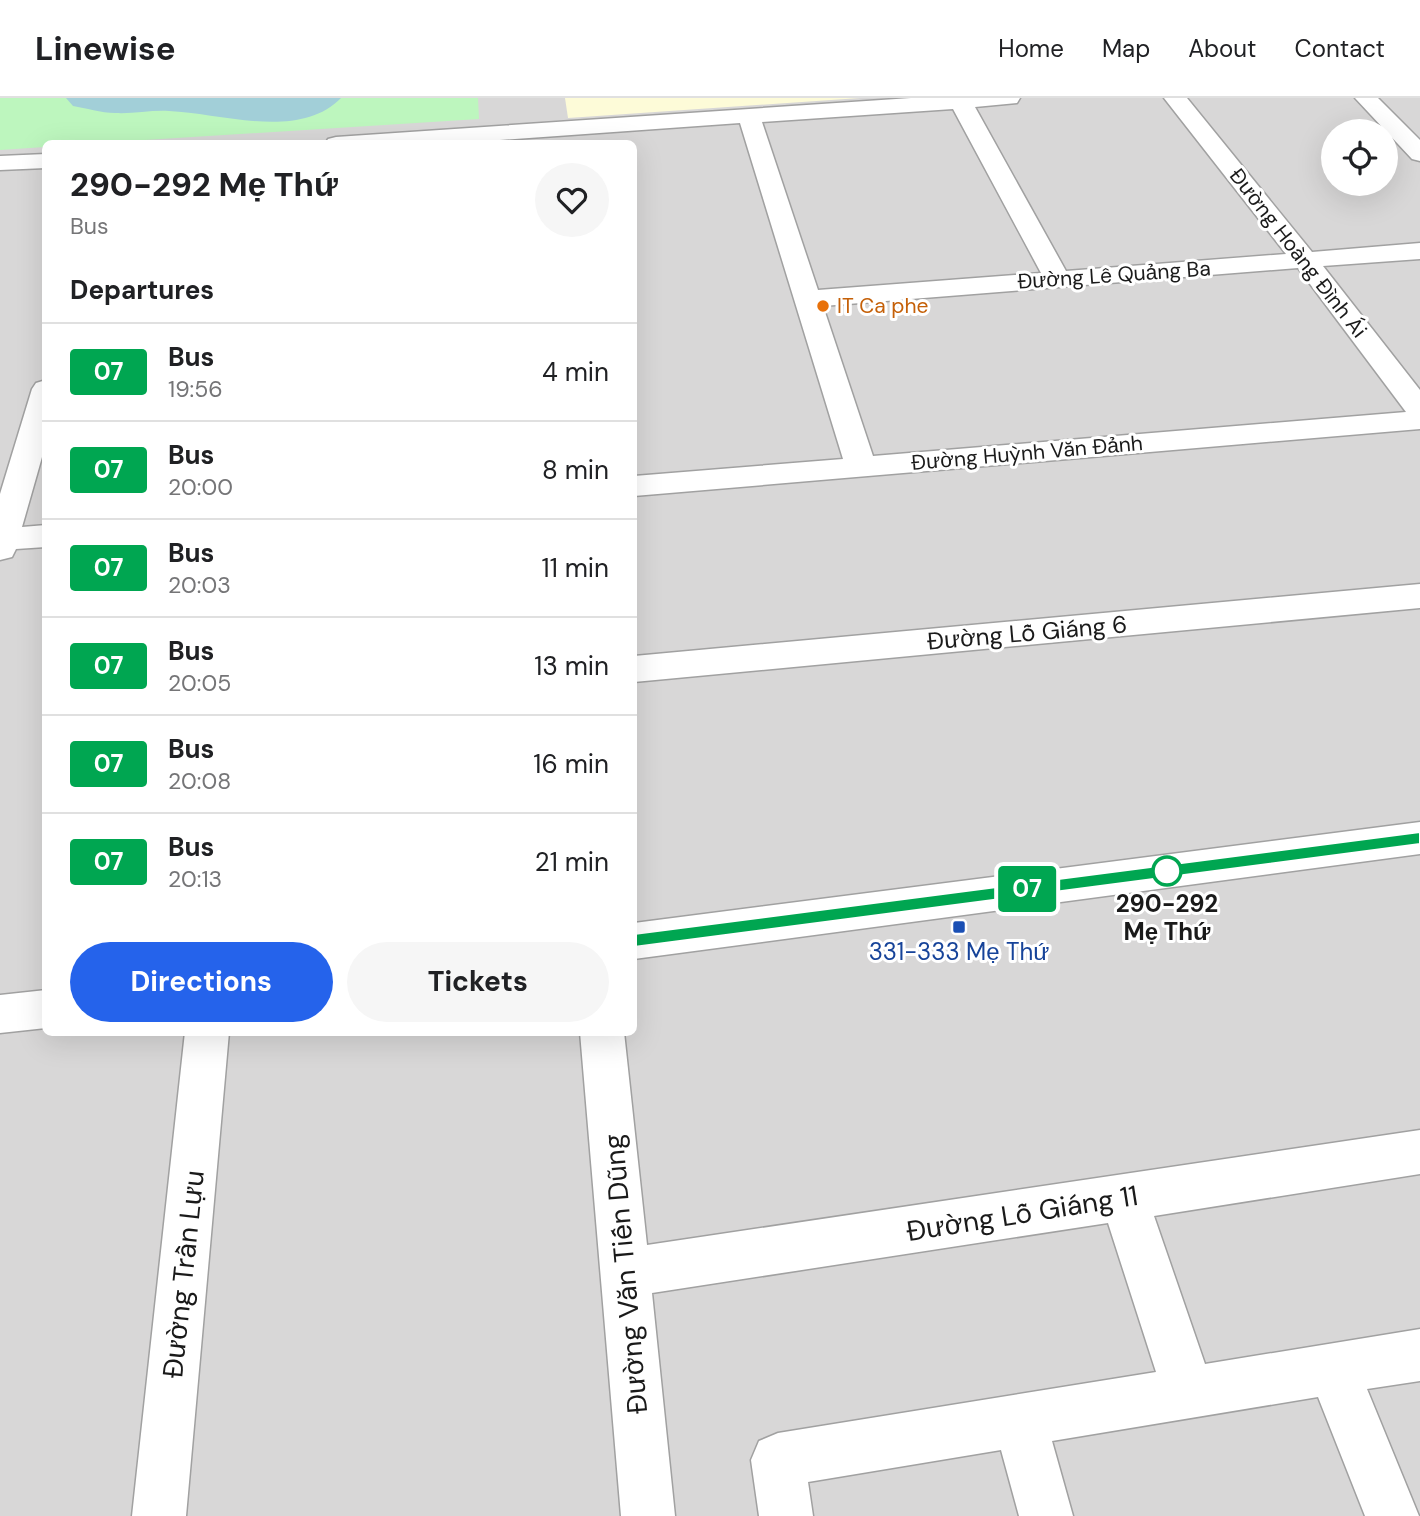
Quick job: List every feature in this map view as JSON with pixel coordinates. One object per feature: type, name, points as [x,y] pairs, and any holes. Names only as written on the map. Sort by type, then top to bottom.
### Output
[{"type":"street","points":[[455,140],[515,138],[749,116],[1009,98]]},
{"type":"street","name":"Đường Hoàng Đình Ái","points":[[1175,98],[1306,260],[1420,410]]},
{"type":"street","points":[[1366,98],[1420,154]]},
{"type":"street","points":[[960,102],[1058,280]]},
{"type":"street","points":[[513,106],[515,138]]},
{"type":"street","points":[[749,116],[862,467]]},
{"type":"street","points":[[0,163],[42,161]]},
{"type":"street","name":"Đường Lê Quảng Ba","points":[[807,299],[1420,251]]},
{"type":"street","points":[[42,403],[1,543],[42,537]]},
{"type":"street","name":"Đường Huỳnh Văn Đảnh","points":[[637,486],[1420,420]]},
{"type":"street","name":"Đường Lỗ Giáng 6","points":[[637,669],[1420,596]]},
{"type":"street","points":[[637,941],[1420,838]]},
{"type":"street","points":[[0,1014],[42,1009]]},
{"type":"street","name":"Đường Trần Lựu","points":[[159,1516],[207,1036]]},
{"type":"street","name":"Đường Văn Tiến Dũng","points":[[602,1036],[648,1516]]},
{"type":"street","name":"Đường Lỗ Giáng 11","points":[[624,1273],[1420,1152]]},
{"type":"street","points":[[1124,1197],[1189,1393]]},
{"type":"street","points":[[786,1516],[778,1460],[1420,1355]]},
{"type":"street","points":[[1333,1370],[1392,1516]]},
{"type":"street","points":[[1020,1420],[1046,1516]]},
{"type":"shaded area","points":[[0,98],[1420,98],[1420,1516],[0,1516]]},
{"type":"shaded area","points":[[565,98],[860,98],[568,118]]},
{"type":"green space","points":[[0,98],[478,98],[479,119],[145,140],[42,140],[42,147],[0,150]]},
{"type":"water","points":[[66,98],[341,98],[324,111],[282,122],[169,111],[110,113],[73,106]]},
{"type":"building","points":[[484,129],[485,140],[430,140],[430,132]]},
{"type":"bus line","name":"07","points":[[637,941],[1420,838]]},
{"type":"place","name":"IT Ca phe","points":[[823,306]]},
{"type":"place","name":"290-292 Mẹ Thứ","points":[[1167,871]]},
{"type":"place","name":"331-333 Mẹ Thứ","points":[[959,927]]}]
